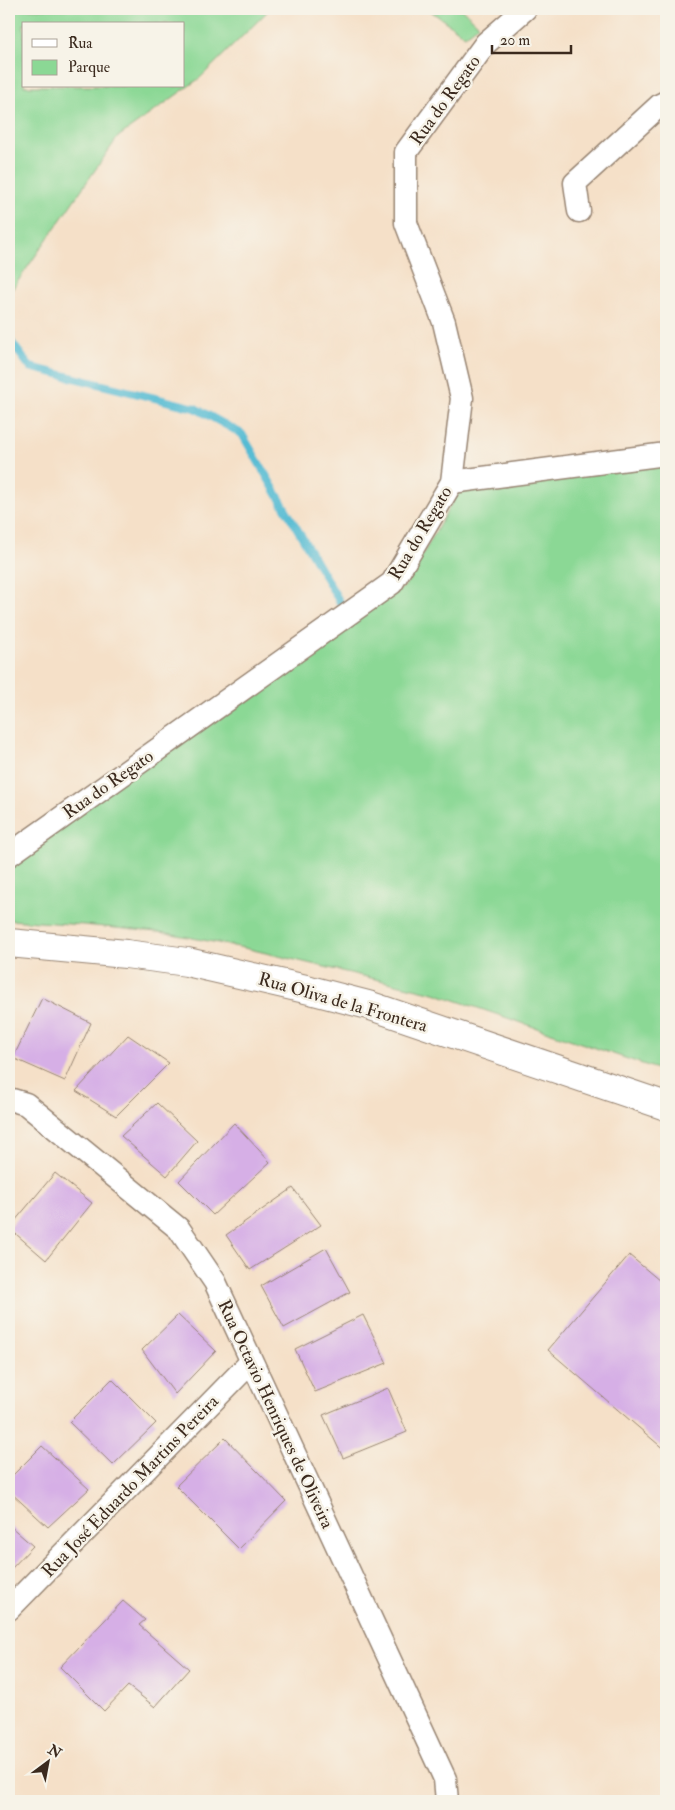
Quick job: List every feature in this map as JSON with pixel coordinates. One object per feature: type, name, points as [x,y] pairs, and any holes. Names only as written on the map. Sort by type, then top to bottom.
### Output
[{"type":"main road","name":"Rua Oliva de la Frontera","points":[[9,943],[187,962],[310,990],[368,1005],[666,1106]]},
{"type":"street","name":"Rua do Regato","points":[[9,855],[392,583],[452,482],[462,398],[444,322],[406,223],[406,152],[486,43],[525,9]]},
{"type":"street","points":[[579,211],[575,183],[660,105],[666,102]]},
{"type":"street","points":[[452,482],[666,454]]},
{"type":"street","name":"Rua Octavio Henriques de Oliveira","points":[[9,1099],[26,1104],[179,1230],[215,1282],[445,1778],[447,1801]]},
{"type":"street","name":"Rua José Eduardo Martins Pereira","points":[[9,1609],[251,1362]]},
{"type":"green space","points":[[9,9],[270,9],[200,78],[118,137],[9,294]]},
{"type":"green space","points":[[428,9],[462,9],[479,25],[465,36]]},
{"type":"green space","points":[[666,464],[666,1072],[434,993],[249,949],[167,933],[9,920],[9,856],[216,717],[405,586],[458,492]]},
{"type":"building","points":[[42,998],[91,1023],[65,1081],[13,1058]]},
{"type":"building","points":[[128,1035],[169,1063],[116,1116],[76,1091]]},
{"type":"building","points":[[157,1103],[197,1141],[167,1176],[121,1136]]},
{"type":"building","points":[[234,1123],[270,1162],[213,1215],[179,1181]]},
{"type":"building","points":[[55,1173],[92,1203],[46,1260],[9,1228]]},
{"type":"building","points":[[293,1188],[321,1225],[250,1270],[226,1235]]},
{"type":"building","points":[[326,1248],[350,1292],[284,1328],[261,1286]]},
{"type":"building","points":[[629,1255],[666,1286],[666,1451],[548,1350]]},
{"type":"building","points":[[178,1315],[216,1351],[175,1394],[142,1350]]},
{"type":"building","points":[[363,1315],[387,1363],[315,1392],[295,1349]]},
{"type":"building","points":[[112,1379],[156,1423],[113,1465],[69,1422]]},
{"type":"building","points":[[388,1388],[407,1432],[343,1458],[323,1415]]},
{"type":"building","points":[[225,1438],[286,1501],[239,1549],[176,1486]]},
{"type":"building","points":[[42,1446],[89,1489],[48,1527],[9,1491],[9,1479]]},
{"type":"building","points":[[9,1525],[33,1546],[9,1571]]},
{"type":"building","points":[[123,1601],[145,1620],[139,1625],[189,1669],[155,1707],[128,1686],[104,1711],[60,1667]]},
{"type":"waterway","points":[[9,339],[30,367],[195,408],[242,434],[341,604]]}]
